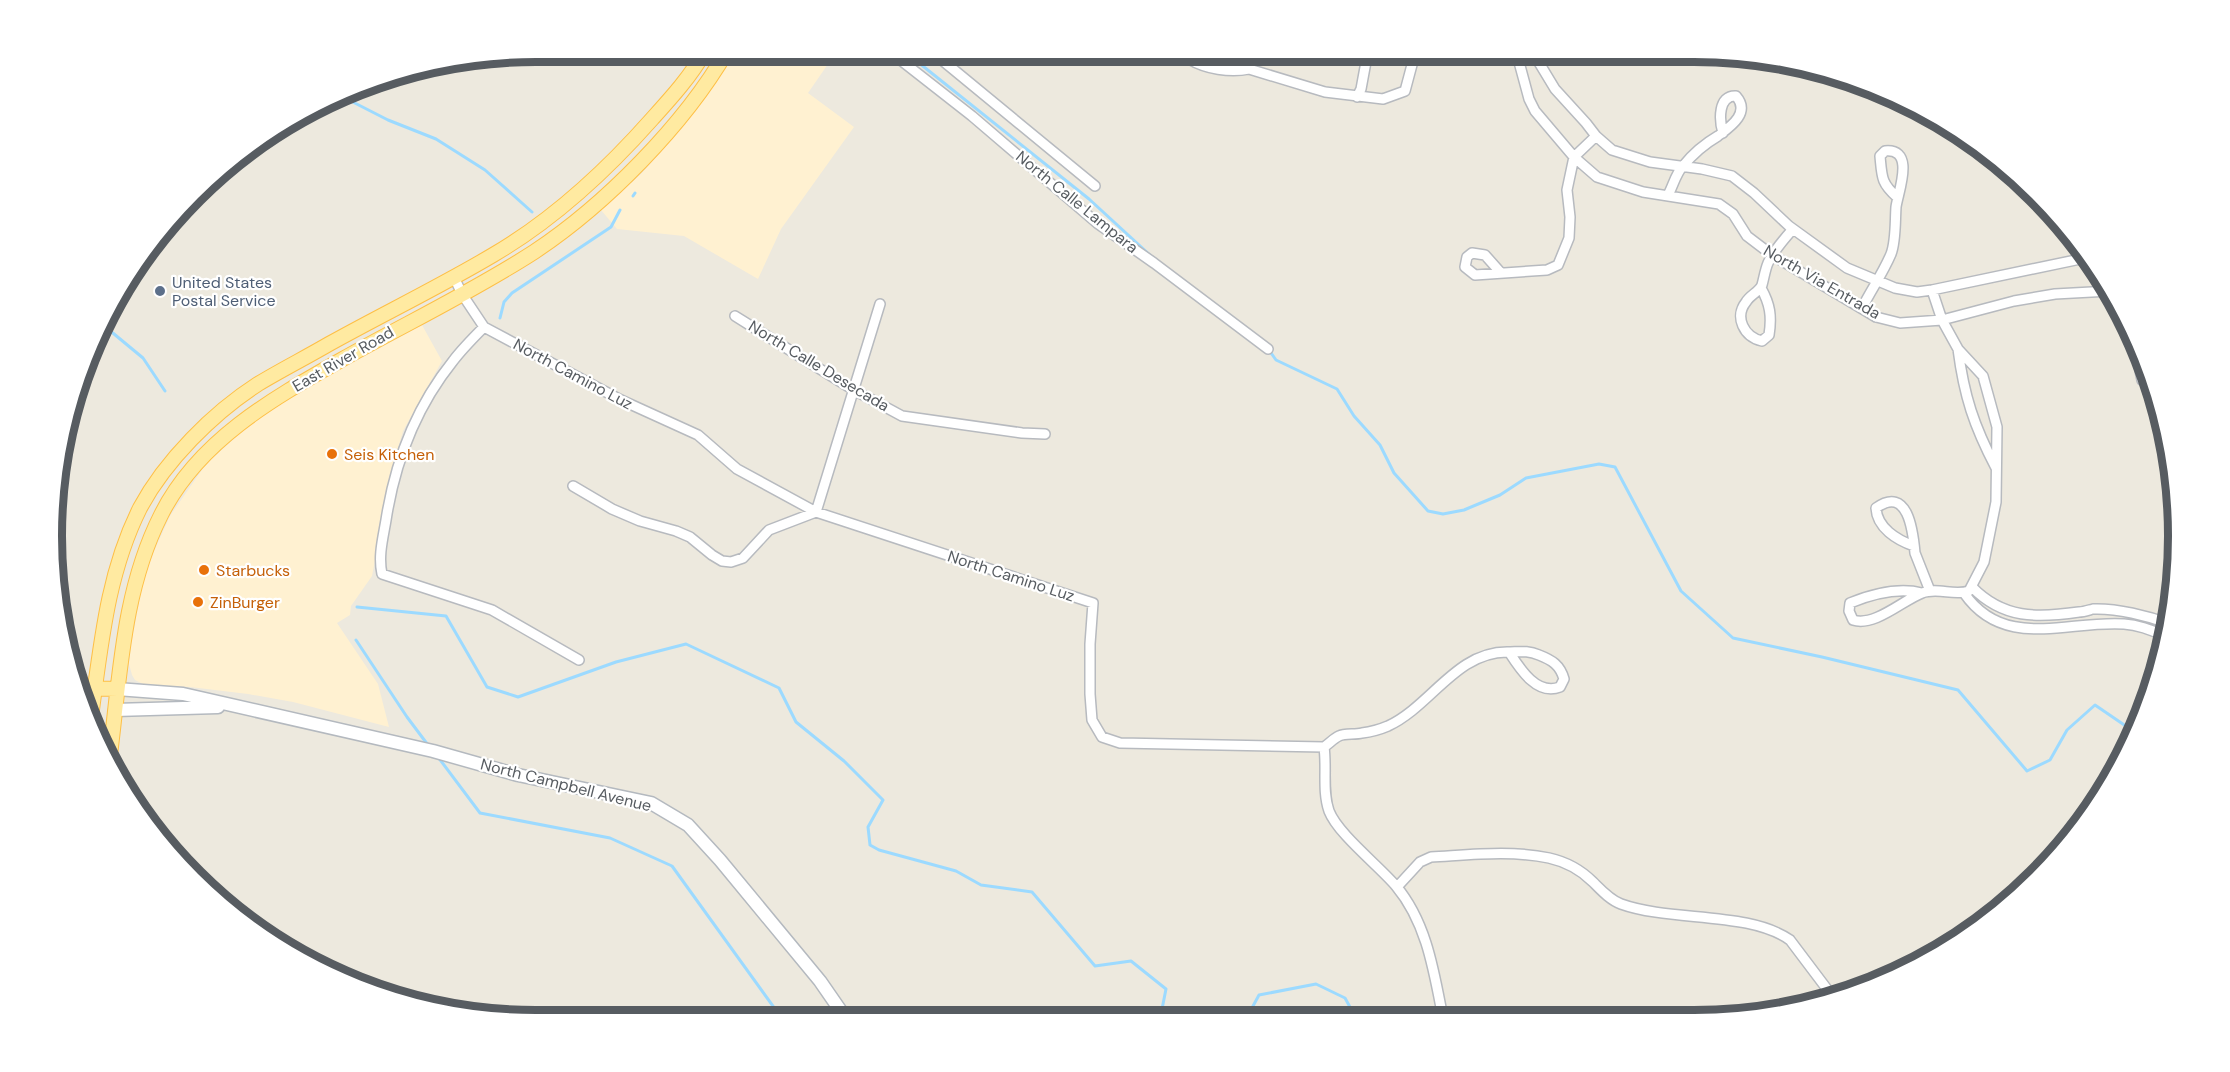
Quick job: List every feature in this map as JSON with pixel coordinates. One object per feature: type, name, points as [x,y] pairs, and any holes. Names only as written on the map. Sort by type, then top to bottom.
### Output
[{"type":"main road","name":"East River Road","points":[[88,688],[112,578],[126,540],[141,507],[160,477],[179,454],[218,415],[256,385],[383,313],[454,277],[534,229],[578,193],[622,152],[662,109],[697,62]]},
{"type":"main road","name":"East River Road","points":[[111,748],[124,635],[140,563],[162,513],[179,484],[193,467],[245,418],[268,403],[535,251],[620,183],[670,130],[720,62]]},
{"type":"main road","name":"North Campbell Avenue","points":[[88,688],[183,694],[429,750],[518,775],[651,803],[688,825],[720,860],[820,981],[840,1010]]},
{"type":"main road","name":"North Campbell Avenue","points":[[96,712],[231,706]]},
{"type":"street","name":"North Calle Lampara","points":[[903,62],[972,116],[1097,223],[1268,349]]},
{"type":"street","name":"North Calle Lampara","points":[[944,62],[1095,186]]},
{"type":"street","points":[[1195,62],[1239,71],[1249,69]]},
{"type":"street","points":[[1238,62],[1249,69],[1325,92],[1383,99],[1405,92],[1413,62]]},
{"type":"street","points":[[1358,97],[1366,62]]},
{"type":"street","name":"North Via Entrada","points":[[1519,62],[1529,99],[1535,111],[1574,157],[1597,177],[1643,192],[1719,204],[1732,214],[1747,236],[1772,255],[1876,317],[1900,323],[1942,320],[2014,301],[2055,294],[2101,292]]},
{"type":"street","name":"North Via Entrada","points":[[1538,62],[1554,89],[1596,136],[1612,150],[1650,162],[1732,176],[1754,193],[1792,229],[1847,268],[1895,288],[1917,292],[1932,290],[2079,259]]},
{"type":"street","points":[[1668,195],[1682,167],[1723,133]]},
{"type":"street","points":[[1501,273],[1547,270],[1558,265],[1569,238],[1570,217],[1567,190],[1574,157],[1596,136]]},
{"type":"street","points":[[1862,308],[1892,252],[1897,197],[1903,183],[1902,162],[1899,154],[1892,150],[1885,151],[1880,156],[1881,174],[1886,187],[1897,197]]},
{"type":"street","points":[[1761,288],[1768,301],[1772,317],[1769,335],[1762,341],[1752,339],[1744,330],[1741,320],[1744,303],[1761,288],[1772,255],[1792,229]]},
{"type":"street","name":"North Camino Luz","points":[[454,277],[462,294],[484,327],[621,400],[698,435],[746,474],[816,512],[1093,603],[1090,644],[1092,720],[1102,737],[1120,743],[1324,747]]},
{"type":"street","points":[[1932,290],[1942,320],[1958,349],[1983,376],[1997,427],[1996,502],[1989,542],[1984,562],[1968,590]]},
{"type":"street","points":[[573,486],[612,509],[640,521],[690,537],[722,561],[731,562],[743,558],[769,530],[816,512],[880,304]]},
{"type":"street","name":"North Calle Desecada","points":[[735,316],[852,389],[902,416],[1022,433],[1045,434]]},
{"type":"street","points":[[484,327],[453,360],[433,390],[415,422],[401,455],[389,502],[379,560],[382,574],[492,610],[579,660]]},
{"type":"street","points":[[1958,349],[1963,387],[1978,433],[1996,469]]},
{"type":"street","points":[[1914,546],[1894,537],[1880,523],[1876,516],[1876,508],[1888,501],[1899,503],[1907,514],[1926,592]]},
{"type":"street","points":[[1968,590],[1979,611],[1999,622],[2022,628],[2052,630],[2125,624],[2141,626],[2158,633]]},
{"type":"street","points":[[1926,592],[1891,610],[1860,622],[1853,620],[1850,615],[1850,603],[1892,591],[1968,590],[2004,611],[2024,615],[2094,609],[2143,615],[2160,621]]},
{"type":"street","points":[[1441,1010],[1426,943],[1412,909],[1397,887],[1337,826],[1330,812],[1326,795],[1327,768],[1324,747],[1339,736],[1389,726],[1421,703],[1440,684],[1483,654],[1526,650],[1556,663],[1564,679],[1560,687],[1554,689],[1540,687],[1524,673],[1509,652]]},
{"type":"street","points":[[1397,887],[1420,862],[1431,857],[1516,853],[1550,858],[1573,865],[1619,904],[1668,915],[1747,924],[1781,934],[1790,940],[1828,991]]},
{"type":"shaded area","points":[[729,62],[829,62],[808,93],[854,127],[781,229],[758,279],[684,236],[617,229],[601,210],[641,174],[680,130]]},
{"type":"shaded area","points":[[422,325],[442,361],[403,431],[394,462],[372,576],[351,606],[350,615],[337,623],[378,684],[389,727],[293,702],[190,687],[145,685],[135,680],[129,664],[131,645],[142,586],[150,560],[170,516],[206,464],[250,424],[286,399]]},
{"type":"waterway","points":[[918,62],[1089,199],[1151,256]]},
{"type":"waterway","points":[[349,100],[388,120],[436,139],[485,170],[532,212]]},
{"type":"waterway","points":[[500,318],[504,302],[512,293],[611,227],[620,210]]},
{"type":"waterway","points":[[109,329],[143,358],[165,391]]},
{"type":"waterway","points":[[1269,350],[1276,360],[1337,389],[1354,416],[1380,445],[1394,473],[1428,511],[1443,514],[1464,510],[1500,495],[1526,478],[1599,464],[1615,467],[1681,591],[1733,638],[1958,690],[2027,771],[2050,760],[2067,730],[2095,705],[2128,727]]},
{"type":"waterway","points":[[357,607],[446,616],[487,687],[518,697],[616,662],[686,644],[779,688],[796,722],[844,761],[883,800],[868,827],[870,845],[879,850],[956,871],[981,885],[1032,892],[1095,966],[1131,961],[1166,989],[1162,1010]]},
{"type":"waterway","points":[[356,640],[428,745]]},
{"type":"waterway","points":[[438,757],[480,813],[610,838],[672,866],[776,1010]]},
{"type":"waterway","points":[[1251,1010],[1259,995],[1316,984],[1345,998],[1352,1010]]},
{"type":"place","name":"United States Postal Service","points":[[160,291]]},
{"type":"place","name":"Seis Kitchen","points":[[332,454]]},
{"type":"place","name":"Starbucks","points":[[204,570]]},
{"type":"place","name":"ZinBurger","points":[[198,602]]}]
